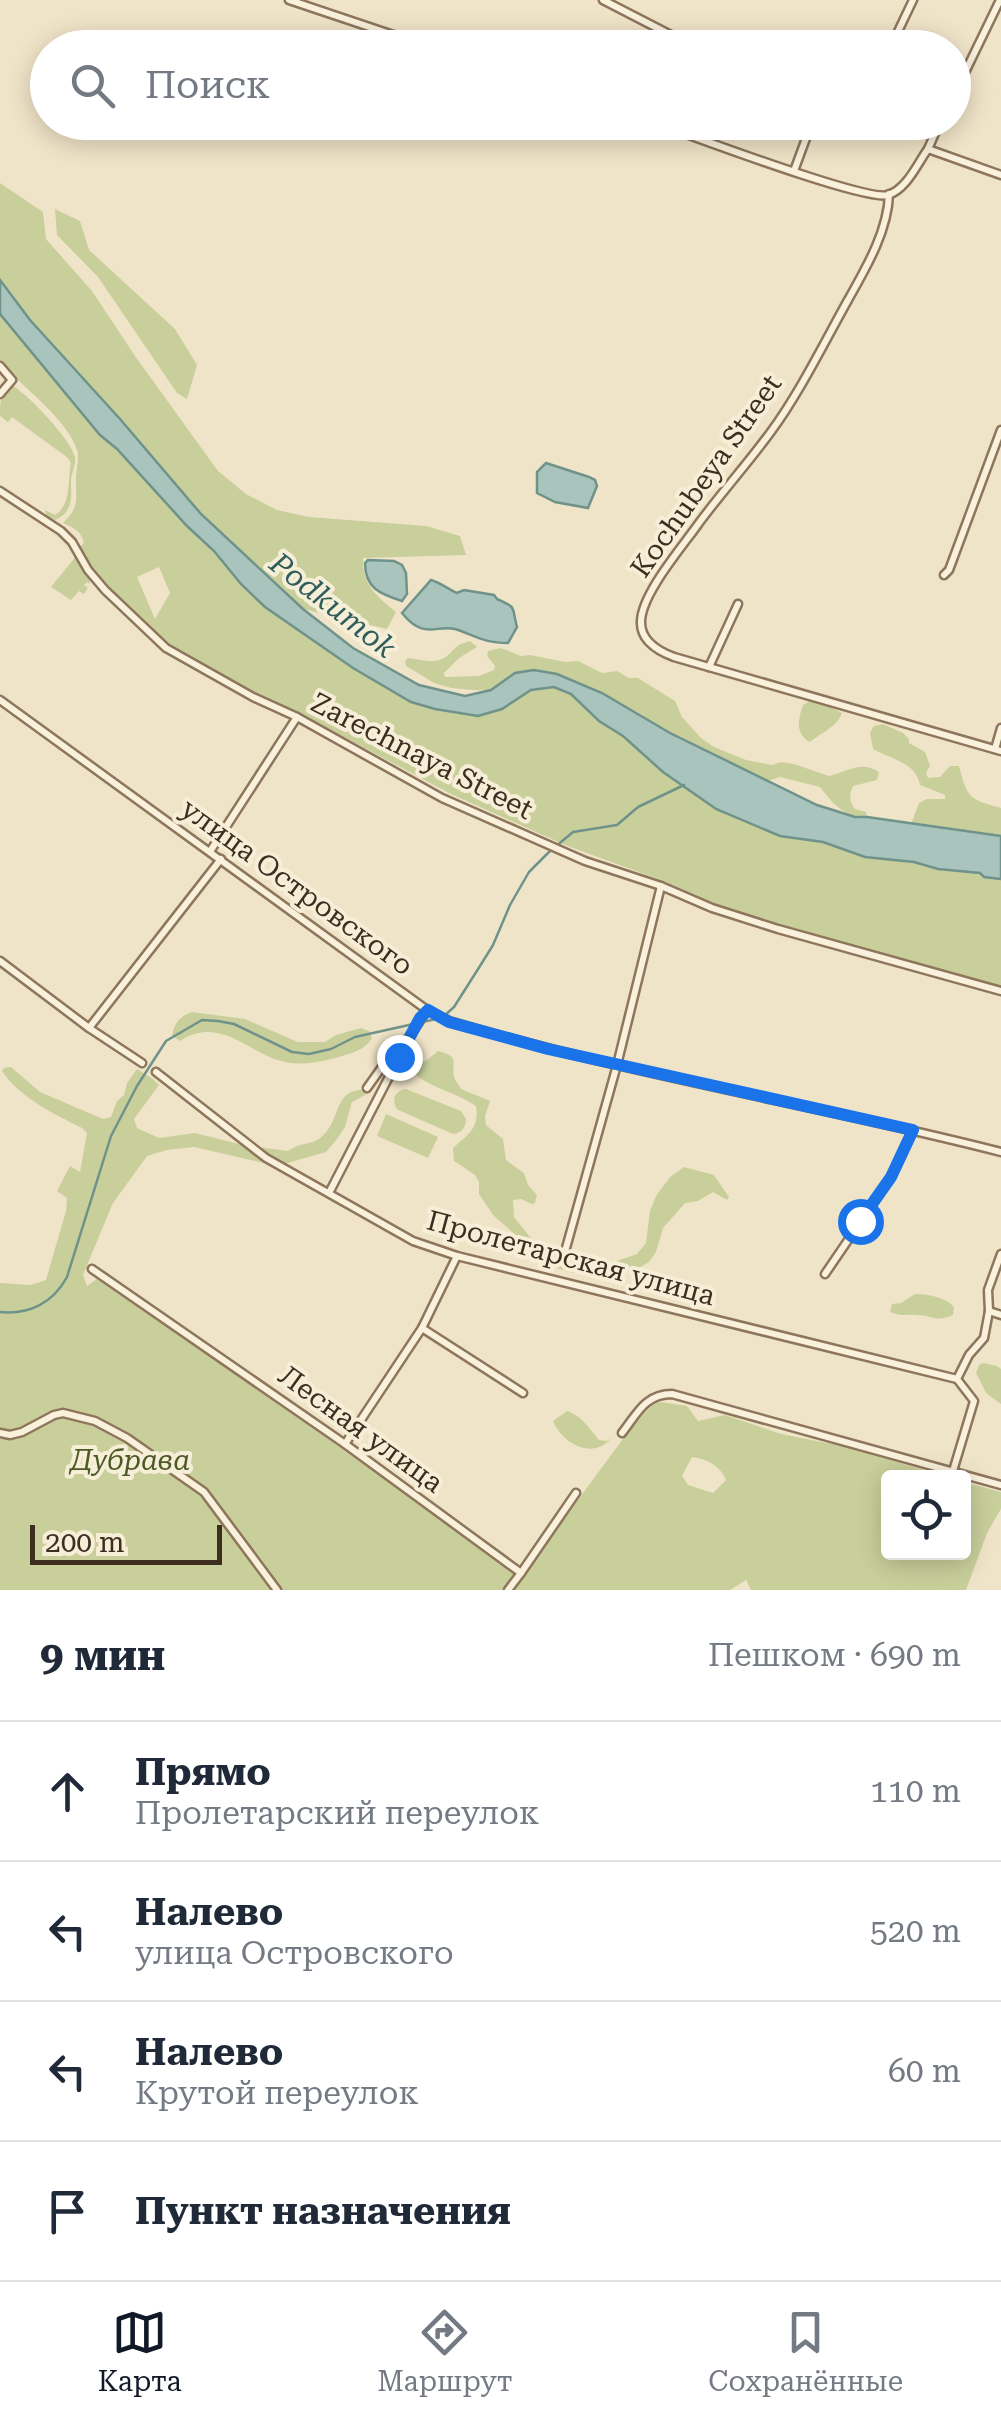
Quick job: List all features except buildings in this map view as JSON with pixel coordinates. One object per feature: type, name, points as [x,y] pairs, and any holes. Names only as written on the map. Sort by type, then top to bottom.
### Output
[{"type":"street","points":[[289,0],[378,30]]},
{"type":"street","points":[[603,0],[661,30]]},
{"type":"street","points":[[899,30],[913,0]]},
{"type":"street","points":[[971,59],[1000,0]]},
{"type":"street","points":[[704,140],[883,196],[904,184],[932,140]]},
{"type":"street","points":[[794,171],[805,140]]},
{"type":"street","points":[[928,149],[1001,175]]},
{"type":"street","name":"Kochubeya Street","points":[[708,667],[662,653],[645,638],[640,624],[646,601],[662,573],[772,431],[869,260],[888,215],[889,194]]},
{"type":"street","points":[[0,366],[12,380],[0,394]]},
{"type":"street","points":[[944,575],[950,570],[1001,430]]},
{"type":"street","name":"Zarechnaya Street","points":[[0,492],[61,530],[105,590],[166,648],[442,798],[585,862],[712,908],[1001,991]]},
{"type":"street","points":[[738,604],[708,667],[998,750],[1001,728]]},
{"type":"street","name":"улица Островского","points":[[0,700],[449,1022],[617,1065],[1001,1152]]},
{"type":"street","points":[[211,851],[297,717]]},
{"type":"street","points":[[88,1028],[221,859]]},
{"type":"street","points":[[566,1248],[617,1065],[660,886]]},
{"type":"street","points":[[0,961],[88,1028],[142,1063]]},
{"type":"street","points":[[328,1193],[420,1018],[430,1012]]},
{"type":"street","points":[[367,1088],[410,1036]]},
{"type":"street","name":"Пролетарская улица","points":[[156,1072],[266,1158],[412,1241],[457,1256],[957,1379]]},
{"type":"street","points":[[825,1274],[891,1177],[913,1130]]},
{"type":"street","points":[[953,1470],[974,1401],[957,1379],[969,1354],[984,1338],[990,1311],[988,1290],[1001,1254]]},
{"type":"street","points":[[345,1444],[422,1328],[457,1256]]},
{"type":"street","name":"Лесная улица","points":[[92,1269],[345,1444],[520,1573]]},
{"type":"street","points":[[990,1311],[1001,1314]]},
{"type":"street","points":[[422,1328],[523,1393]]},
{"type":"street","points":[[622,1433],[650,1398],[672,1394],[949,1470]]},
{"type":"street","points":[[0,1433],[22,1432],[63,1413],[95,1421],[127,1438],[204,1492],[277,1590]]},
{"type":"street","points":[[971,1476],[1001,1485]]},
{"type":"street","points":[[508,1590],[576,1493]]},
{"type":"green space","points":[[0,183],[43,212],[46,239],[92,291],[218,471],[246,494],[277,510],[309,517],[426,526],[460,536],[466,555],[363,558],[368,582],[396,612],[387,629],[303,609],[201,514],[30,320],[0,280]]},
{"type":"green space","points":[[55,209],[80,221],[89,250],[175,329],[197,365],[187,399],[177,393],[98,277],[57,235]]},
{"type":"green space","points":[[0,314],[104,439],[265,607],[353,668],[411,702],[478,716],[502,709],[531,690],[554,687],[571,694],[663,772],[716,809],[780,836],[823,842],[865,857],[1001,879],[1001,989],[772,924],[565,845],[451,794],[293,710],[227,680],[156,636],[93,574],[80,546],[84,543],[81,536],[63,523],[76,500],[78,454],[72,438],[0,363]],"holes":[[[159,567],[170,593],[155,619],[137,577]]]},
{"type":"green space","points":[[13,386],[48,418],[75,457],[70,504],[66,513],[55,520],[47,517],[45,510],[55,515],[64,505],[71,463],[12,417],[8,422],[0,416],[3,394]]},
{"type":"green space","points":[[77,555],[89,574],[90,584],[84,585],[88,588],[84,594],[79,591],[71,600],[51,587]]},
{"type":"green space","points":[[470,641],[477,647],[459,658],[444,673],[445,677],[479,676],[494,670],[488,651],[501,648],[521,656],[578,661],[602,673],[617,671],[638,678],[675,701],[682,717],[701,738],[746,760],[794,764],[829,776],[860,767],[879,772],[877,780],[853,786],[850,795],[855,809],[866,812],[867,817],[846,812],[820,787],[780,777],[768,781],[670,733],[602,693],[557,674],[515,673],[491,690],[473,690],[434,683],[406,666],[408,658],[438,660]]},
{"type":"green space","points":[[810,701],[842,713],[810,742],[799,726],[803,705]]},
{"type":"green space","points":[[883,724],[903,733],[909,743],[925,752],[930,766],[928,778],[940,777],[950,766],[959,766],[971,796],[1001,808],[1001,836],[911,824],[919,803],[945,799],[945,795],[920,785],[908,766],[873,749],[870,733],[874,726]]},
{"type":"green space","points":[[192,1012],[245,1019],[298,1042],[325,1042],[361,1028],[369,1031],[372,1038],[362,1048],[344,1056],[291,1063],[210,1032],[180,1041],[172,1036],[175,1027]]},
{"type":"green space","points":[[438,1051],[454,1061],[454,1077],[461,1089],[490,1101],[486,1125],[503,1139],[506,1160],[524,1173],[537,1195],[532,1204],[513,1200],[514,1217],[530,1237],[561,1258],[603,1266],[637,1254],[646,1243],[656,1196],[670,1177],[684,1167],[714,1175],[729,1197],[727,1200],[713,1192],[685,1203],[663,1228],[649,1262],[634,1271],[590,1274],[542,1263],[493,1215],[479,1194],[475,1175],[454,1161],[453,1148],[474,1126],[476,1106],[407,1068]]},
{"type":"green space","name":"Дубрава","points":[[11,1067],[40,1092],[103,1119],[111,1117],[137,1069],[159,1085],[134,1119],[137,1128],[159,1138],[195,1133],[288,1151],[327,1132],[348,1094],[369,1090],[352,1102],[345,1127],[326,1152],[288,1163],[264,1163],[194,1147],[147,1156],[113,1203],[83,1275],[87,1286],[97,1279],[521,1577],[631,1428],[653,1404],[661,1402],[687,1406],[698,1421],[725,1415],[781,1434],[842,1446],[924,1470],[881,1470],[881,1560],[971,1560],[971,1484],[1001,1492],[1001,1509],[987,1533],[966,1590],[751,1590],[746,1580],[730,1590],[0,1590],[0,1283],[31,1285],[46,1280],[66,1211],[67,1198],[57,1191],[70,1166],[80,1172],[87,1133],[28,1097],[2,1071]],"holes":[[[692,1457],[708,1461],[726,1480],[713,1493],[688,1485],[682,1476]]]},
{"type":"green space","points":[[406,1089],[461,1111],[466,1119],[464,1127],[453,1134],[398,1110],[395,1096]]},
{"type":"green space","points":[[386,1114],[438,1137],[428,1158],[377,1136]]},
{"type":"green space","points":[[915,1294],[946,1301],[954,1307],[953,1315],[938,1319],[890,1312],[892,1304]]},
{"type":"green space","points":[[983,1363],[1001,1369],[1001,1404],[986,1393],[976,1373]]},
{"type":"green space","points":[[567,1411],[581,1419],[599,1440],[611,1438],[604,1445],[587,1449],[571,1442],[553,1421]]},
{"type":"water","points":[[0,280],[30,320],[201,514],[303,609],[353,648],[419,685],[465,696],[491,690],[515,673],[534,670],[557,674],[602,693],[670,733],[817,805],[855,817],[1001,836],[1001,879],[865,857],[823,842],[780,836],[716,809],[663,772],[571,694],[554,687],[531,690],[502,709],[478,716],[411,702],[353,668],[265,607],[100,435],[0,314]]},
{"type":"water","points":[[546,463],[595,480],[597,486],[588,508],[555,502],[537,493],[537,472]]},
{"type":"water","points":[[368,560],[402,565],[407,594],[402,601],[371,584],[366,572]]},
{"type":"water","points":[[431,580],[457,593],[464,590],[494,595],[511,606],[517,627],[508,643],[453,629],[425,629],[410,622],[402,613]]},
{"type":"waterway","points":[[444,1016],[454,1007],[493,945],[529,872],[548,853],[573,832],[617,825],[638,807],[684,785]]},
{"type":"waterway","points":[[0,1312],[39,1305],[55,1294],[67,1277],[111,1136],[166,1041],[202,1020],[218,1021],[234,1024],[292,1052],[309,1054],[355,1037],[436,1019]]},
{"type":"route","points":[[399,1057],[428,1010],[449,1022],[548,1049],[913,1130],[891,1177],[860,1221]]},
{"type":"water label","name":"Podkumok","points":[[333,605]]}]
